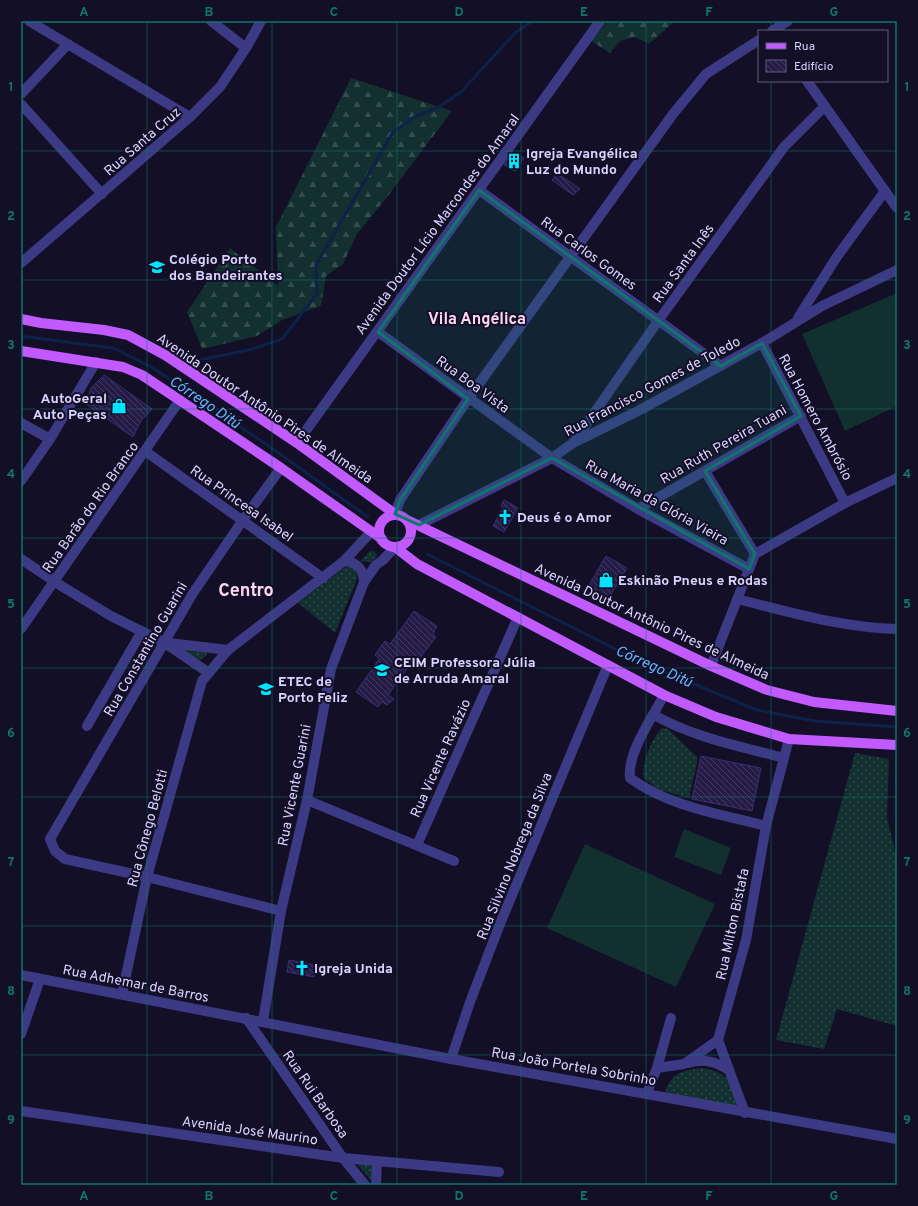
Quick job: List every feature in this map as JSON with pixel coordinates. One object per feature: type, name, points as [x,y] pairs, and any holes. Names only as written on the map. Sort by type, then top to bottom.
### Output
[{"type":"main road","name":"Avenida Doutor Antônio Pires de Almeida","points":[[21,319],[41,323],[104,330],[128,335],[165,355],[297,444],[395,514]]},
{"type":"main road","points":[[21,352],[40,356],[96,362],[122,367],[142,375],[281,468],[382,539],[388,545],[395,547],[417,564],[664,695],[716,717],[789,739],[897,745]]},
{"type":"main road","points":[[382,539],[379,533],[382,522],[395,514],[407,520],[411,527],[410,538],[403,545],[395,547]]},
{"type":"main road","name":"Avenida Doutor Antônio Pires de Almeida","points":[[407,520],[711,666],[767,690],[814,702],[897,711]]},
{"type":"street","points":[[29,21],[190,117]]},
{"type":"street","points":[[211,21],[246,48]]},
{"type":"street","name":"Rua Santa Cruz","points":[[21,263],[190,117],[220,87],[246,48],[261,21]]},
{"type":"street","name":"Avenida Doutor Lício Marcondes do Amaral","points":[[297,444],[600,21]]},
{"type":"street","points":[[774,30],[788,21]]},
{"type":"street","points":[[395,514],[400,500],[468,399],[673,114],[706,74],[758,41]]},
{"type":"street","points":[[21,94],[68,44]]},
{"type":"street","points":[[808,82],[897,208]]},
{"type":"street","points":[[21,104],[102,194]]},
{"type":"street","name":"Rua Santa Inês","points":[[573,444],[658,321],[784,147],[825,106]]},
{"type":"street","name":"Rua Carlos Gomes","points":[[479,190],[721,366]]},
{"type":"street","points":[[797,320],[836,258],[885,191]]},
{"type":"street","name":"Rua Francisco Gomes de Toledo","points":[[419,525],[552,458],[573,444],[640,410],[762,343],[797,320],[897,270]]},
{"type":"street","name":"Rua Boa Vista","points":[[378,332],[468,399],[552,458]]},
{"type":"street","name":"Rua Homero Ambrósio","points":[[762,343],[845,503]]},
{"type":"street","points":[[21,481],[50,439],[96,362]]},
{"type":"street","name":"Rua Barão do Rio Branco","points":[[21,629],[180,400]]},
{"type":"street","name":"Rua Ruth Pereira Tuani","points":[[638,509],[801,416]]},
{"type":"street","points":[[21,422],[50,439]]},
{"type":"street","name":"Rua Princesa Isabel","points":[[145,451],[323,578]]},
{"type":"street","name":"Rua Maria da Glória Vieira","points":[[552,458],[638,509],[749,569]]},
{"type":"street","name":"Rua Constantino Guarini","points":[[147,877],[64,859],[55,851],[50,840],[193,593],[281,468]]},
{"type":"street","points":[[705,471],[755,554]]},
{"type":"street","points":[[711,666],[755,554],[845,503],[897,478]]},
{"type":"street","name":"Rua Cônego Belotti","points":[[122,994],[147,877],[202,681],[228,650],[344,561],[371,532]]},
{"type":"street","name":"Rua Vicente Guarini","points":[[263,1021],[281,912],[307,800],[331,669],[364,582],[376,565],[395,547]]},
{"type":"street","points":[[21,559],[54,582],[111,616],[165,643],[209,673]]},
{"type":"street","points":[[344,561],[357,564],[361,569],[364,582]]},
{"type":"street","points":[[737,599],[850,625],[897,629]]},
{"type":"street","name":"Rua Vicente Ravázio","points":[[417,845],[518,617]]},
{"type":"street","points":[[87,726],[142,631]]},
{"type":"street","points":[[165,643],[228,650]]},
{"type":"street","name":"Rua Silvino Nobrega da Silva","points":[[451,1059],[470,1002],[500,924],[608,665]]},
{"type":"street","points":[[664,695],[633,755],[629,769],[630,778],[649,792],[675,801],[766,826]]},
{"type":"street","points":[[654,715],[676,727],[696,735],[784,758]]},
{"type":"street","name":"Rua Milton Bistafa","points":[[718,1040],[746,940],[766,826],[789,739]]},
{"type":"street","points":[[307,800],[454,861]]},
{"type":"street","points":[[147,877],[281,912]]},
{"type":"street","name":"Rua Adhemar de Barros","points":[[21,975],[246,1018]]},
{"type":"street","points":[[21,1034],[40,979]]},
{"type":"street","name":"Rua João Portela Sobrinho","points":[[246,1018],[451,1059],[648,1093],[897,1139]]},
{"type":"street","name":"Rua Rui Barbosa","points":[[246,1018],[342,1158],[365,1185]]},
{"type":"street","points":[[648,1093],[657,1068],[671,1018]]},
{"type":"street","points":[[684,1064],[718,1040],[745,1112]]},
{"type":"street","points":[[657,1068],[684,1064],[698,1060],[717,1062],[729,1070]]},
{"type":"street","name":"Avenida José Maurino","points":[[21,1111],[342,1158],[499,1172]]},
{"type":"street","points":[[376,1185],[378,1161]]},
{"type":"highlighted area","points":[[479,190],[721,366],[762,343],[801,416],[705,471],[755,554],[749,569],[552,458],[419,525],[395,514],[400,500],[468,399],[378,332]]},
{"type":"green space","points":[[607,21],[675,21],[649,44],[635,37],[620,41],[610,53],[591,41]]},
{"type":"green space","points":[[351,78],[452,111],[357,234],[343,264],[326,276],[321,306],[282,320],[257,336],[202,349],[187,312],[230,248],[278,286],[276,227]]},
{"type":"green space","points":[[897,293],[897,406],[845,431],[802,334]]},
{"type":"green space","points":[[370,551],[375,552],[377,556],[371,562],[360,561]]},
{"type":"green space","points":[[349,566],[353,567],[357,573],[357,579],[335,633],[298,603],[344,568]]},
{"type":"green space","points":[[179,648],[206,652],[207,655],[200,660]]},
{"type":"green space","points":[[662,728],[668,729],[698,758],[689,798],[657,789],[644,778],[643,773],[645,759],[654,738]]},
{"type":"green space","points":[[855,753],[889,759],[887,817],[897,860],[897,1026],[837,1009],[824,1049],[776,1040]]},
{"type":"green space","points":[[684,829],[731,848],[721,875],[674,857]]},
{"type":"green space","points":[[585,844],[715,904],[676,987],[547,928]]},
{"type":"green space","points":[[701,1068],[722,1074],[726,1078],[732,1087],[737,1102],[735,1107],[665,1093],[670,1081],[678,1074],[688,1070]]},
{"type":"green space","points":[[358,1163],[374,1165],[371,1180],[358,1165]]},
{"type":"building","name":"Igreja Evangélica Luz do Mundo","points":[[512,152],[524,158],[515,171],[504,165]]},
{"type":"building","points":[[557,173],[580,189],[573,195],[552,180]]},
{"type":"building","name":"AutoGeral Auto Peças","points":[[104,375],[152,409],[141,421],[133,437],[86,404],[91,388]]},
{"type":"building","name":"Deus é o Amor","points":[[504,500],[518,508],[504,532],[493,526],[503,508],[501,506]]},
{"type":"building","name":"Eskinão Pneus e Rodas","points":[[606,556],[627,568],[605,604],[585,592]]},
{"type":"building","points":[[414,611],[437,626],[433,634],[436,637],[414,666],[411,663],[388,695],[394,699],[387,705],[382,702],[378,707],[356,692],[379,659],[375,655],[385,641],[390,644]]},
{"type":"building","points":[[701,756],[761,768],[752,811],[692,799]]},
{"type":"building","name":"Igreja Unida","points":[[289,960],[316,965],[314,977],[287,972]]},
{"type":"waterway","points":[[194,361],[249,350],[282,339],[317,294],[316,265],[393,132],[416,116],[437,108],[461,92],[516,32],[533,21]]},
{"type":"waterway","name":"Córrego Ditú","points":[[21,336],[113,348],[153,368],[273,449],[368,517]]},
{"type":"waterway","name":"Córrego Ditú","points":[[427,554],[643,663],[757,710],[815,721],[897,727]]},
{"type":"place","name":"Igreja Evangélica Luz do Mundo","points":[[514,161]]},
{"type":"place","name":"Colégio Porto dos Bandeirantes","points":[[157,267]]},
{"type":"place","name":"AutoGeral Auto Peças","points":[[119,406]]},
{"type":"place","name":"Deus é o Amor","points":[[505,517]]},
{"type":"place","name":"Eskinão Pneus e Rodas","points":[[606,580]]},
{"type":"place","name":"CEIM Professora Júlia de Arruda Amaral","points":[[382,670]]},
{"type":"place","name":"ETEC de Porto Feliz","points":[[266,689]]},
{"type":"place","name":"Igreja Unida","points":[[302,968]]},
{"type":"district","name":"Vila Angélica","points":[[477,318]]},
{"type":"district","name":"Centro","points":[[246,590]]}]
